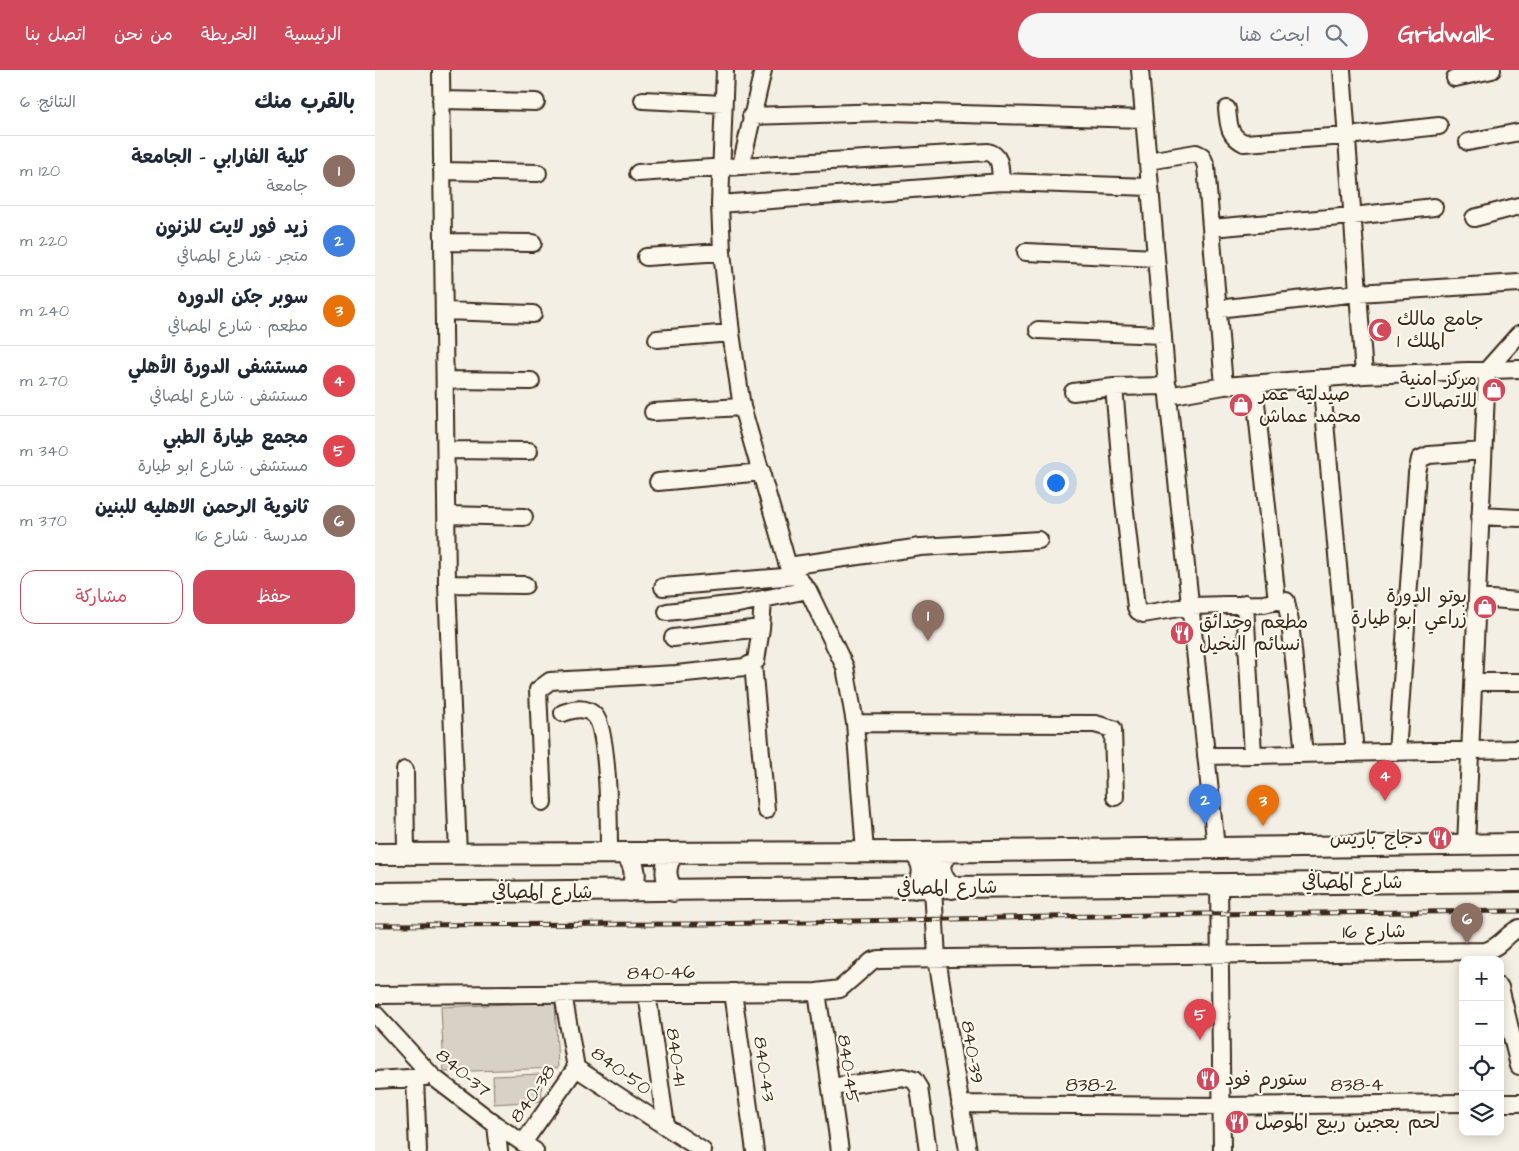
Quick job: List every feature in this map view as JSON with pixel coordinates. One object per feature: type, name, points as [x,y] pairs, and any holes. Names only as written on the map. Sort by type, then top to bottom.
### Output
[{"type":"main road","name":"شارع المصافي","points":[[375,854],[950,852],[1519,844]]},
{"type":"main road","points":[[913,852],[919,858],[923,868],[921,882],[933,888],[944,882],[940,872],[943,858],[950,852]]},
{"type":"main road","points":[[618,854],[634,867],[634,882],[629,891]]},
{"type":"main road","points":[[673,854],[668,860],[666,875],[674,891]]},
{"type":"main road","name":"شارع المصافي","points":[[375,893],[1519,881]]},
{"type":"street","points":[[441,70],[447,584],[458,854]]},
{"type":"street","points":[[725,70],[720,204],[722,252],[742,407],[792,571],[807,590],[845,668],[855,723],[865,852]]},
{"type":"street","points":[[741,166],[763,70]]},
{"type":"street","points":[[1140,70],[1168,391],[1216,848]]},
{"type":"street","points":[[1342,70],[1365,375]]},
{"type":"street","points":[[1455,78],[1492,70]]},
{"type":"street","points":[[441,100],[536,102]]},
{"type":"street","points":[[643,100],[723,104]]},
{"type":"street","points":[[1227,109],[1231,132],[1236,139],[1244,143],[1347,136],[1439,126]]},
{"type":"street","points":[[751,116],[890,112],[1144,119]]},
{"type":"street","points":[[1468,142],[1519,132]]},
{"type":"street","points":[[638,173],[988,152],[995,154],[999,158],[1001,182]]},
{"type":"street","points":[[1148,161],[1196,154],[1202,156],[1206,166],[1224,386]]},
{"type":"street","points":[[442,171],[538,173]]},
{"type":"street","points":[[720,204],[1001,182],[1150,187]]},
{"type":"street","points":[[1474,218],[1519,206]]},
{"type":"street","points":[[1211,228],[1434,207]]},
{"type":"street","points":[[443,242],[533,243]]},
{"type":"street","points":[[646,257],[722,252]]},
{"type":"street","points":[[1026,252],[1156,258]]},
{"type":"street","points":[[1217,309],[1358,293],[1519,283]]},
{"type":"street","points":[[445,312],[533,314]]},
{"type":"street","points":[[1038,330],[1163,335]]},
{"type":"street","points":[[657,339],[731,333]]},
{"type":"street","points":[[1465,845],[1487,370],[1519,334]]},
{"type":"street","points":[[1073,392],[1114,387],[1168,391],[1365,375],[1519,368]]},
{"type":"street","points":[[1321,378],[1355,753]]},
{"type":"street","points":[[446,380],[531,381]]},
{"type":"street","points":[[1254,384],[1277,600]]},
{"type":"street","points":[[1114,387],[1135,607],[1143,614],[1191,606],[1264,604],[1277,600],[1286,601],[1290,622],[1304,754]]},
{"type":"street","points":[[653,412],[742,407]]},
{"type":"street","points":[[446,450],[529,451]]},
{"type":"street","points":[[1397,752],[1417,473],[1420,459],[1429,455],[1483,451]]},
{"type":"street","points":[[658,482],[762,472]]},
{"type":"street","points":[[447,515],[525,517]]},
{"type":"street","points":[[1480,516],[1519,518]]},
{"type":"street","points":[[663,587],[792,571],[921,547],[1039,540]]},
{"type":"street","points":[[447,584],[525,585]]},
{"type":"street","points":[[667,612],[763,600],[807,590]]},
{"type":"street","points":[[1477,598],[1519,601]]},
{"type":"street","points":[[543,802],[538,690],[544,684],[549,681],[676,674],[745,667],[753,664],[756,661],[763,600]]},
{"type":"street","points":[[1245,604],[1253,755]]},
{"type":"street","points":[[673,638],[761,628]]},
{"type":"street","points":[[753,664],[766,810]]},
{"type":"street","points":[[1473,682],[1519,682]]},
{"type":"street","points":[[563,713],[581,709],[589,711],[596,716],[599,723],[618,854]]},
{"type":"street","points":[[855,723],[1095,724],[1113,729],[1115,797]]},
{"type":"street","points":[[1206,756],[1519,749]]},
{"type":"street","points":[[405,770],[406,854]]},
{"type":"street","points":[[1219,884],[1222,1151]]},
{"type":"street","name":"840-39","points":[[933,888],[937,958],[968,1151]]},
{"type":"street","name":"شارع 16","points":[[937,958],[1485,951],[1493,955],[1519,928]]},
{"type":"street","name":"840-46","points":[[375,995],[817,992],[840,988],[872,961],[878,959],[937,958]]},
{"type":"street","name":"840-43","points":[[733,992],[755,1151]]},
{"type":"street","name":"840-45","points":[[817,992],[840,1151]]},
{"type":"street","name":"840-41","points":[[647,993],[666,1126]]},
{"type":"street","name":"840-50","points":[[563,994],[575,1068],[703,1151]]},
{"type":"street","points":[[1503,1001],[1519,1066]]},
{"type":"street","name":"840-37","points":[[375,1014],[432,1076],[496,1125],[529,1147]]},
{"type":"street","name":"840-38","points":[[529,1147],[575,1068]]},
{"type":"street","points":[[375,1080],[432,1076]]},
{"type":"street","points":[[831,1087],[903,1077],[914,1080],[919,1088],[928,1151]]},
{"type":"street","points":[[415,1078],[418,1151]]},
{"type":"street","name":"838-4","points":[[1221,1106],[1459,1103]]},
{"type":"street","points":[[1504,1103],[1519,1103]]},
{"type":"street","name":"838-2","points":[[960,1104],[1221,1106]]},
{"type":"street","points":[[496,1125],[499,1151]]},
{"type":"shaded area","points":[[555,1002],[558,1068],[444,1072],[441,1007]]},
{"type":"shaded area","points":[[541,1074],[542,1101],[494,1104],[493,1076]]},
{"type":"railway","points":[[375,925],[704,924],[1201,914],[1519,911]]},
{"type":"place","name":"جامع مالك الملك 1","points":[[1380,330]]},
{"type":"place","name":"مركز امنية للاتصالات","points":[[1494,390]]},
{"type":"place","name":"صيدلية عمر محمد عماش","points":[[1241,405]]},
{"type":"place","name":"بوتو الدورة زراعي ابو طيارة","points":[[1485,607]]},
{"type":"place","name":"مطعم وحدائق نسائم النخيل","points":[[1182,633]]},
{"type":"place","name":"كلية الفارابي - الجامعة","points":[[928,641]]},
{"type":"place","name":"مستشفى الدورة الأهلي","points":[[1385,801]]},
{"type":"place","name":"زيد فور لايت للزنون","points":[[1205,825]]},
{"type":"place","name":"سوبر جكن الدوره","points":[[1263,826]]},
{"type":"place","name":"دجاج باريس","points":[[1440,838]]},
{"type":"place","name":"ثانوية الرحمن الاهليه للبنين","points":[[1467,944]]},
{"type":"place","name":"مجمع طيارة الطبي","points":[[1200,1040]]},
{"type":"place","name":"ستورم فود","points":[[1208,1079]]},
{"type":"place","name":"لحم بعجين ربيع الموصل","points":[[1237,1122]]}]
